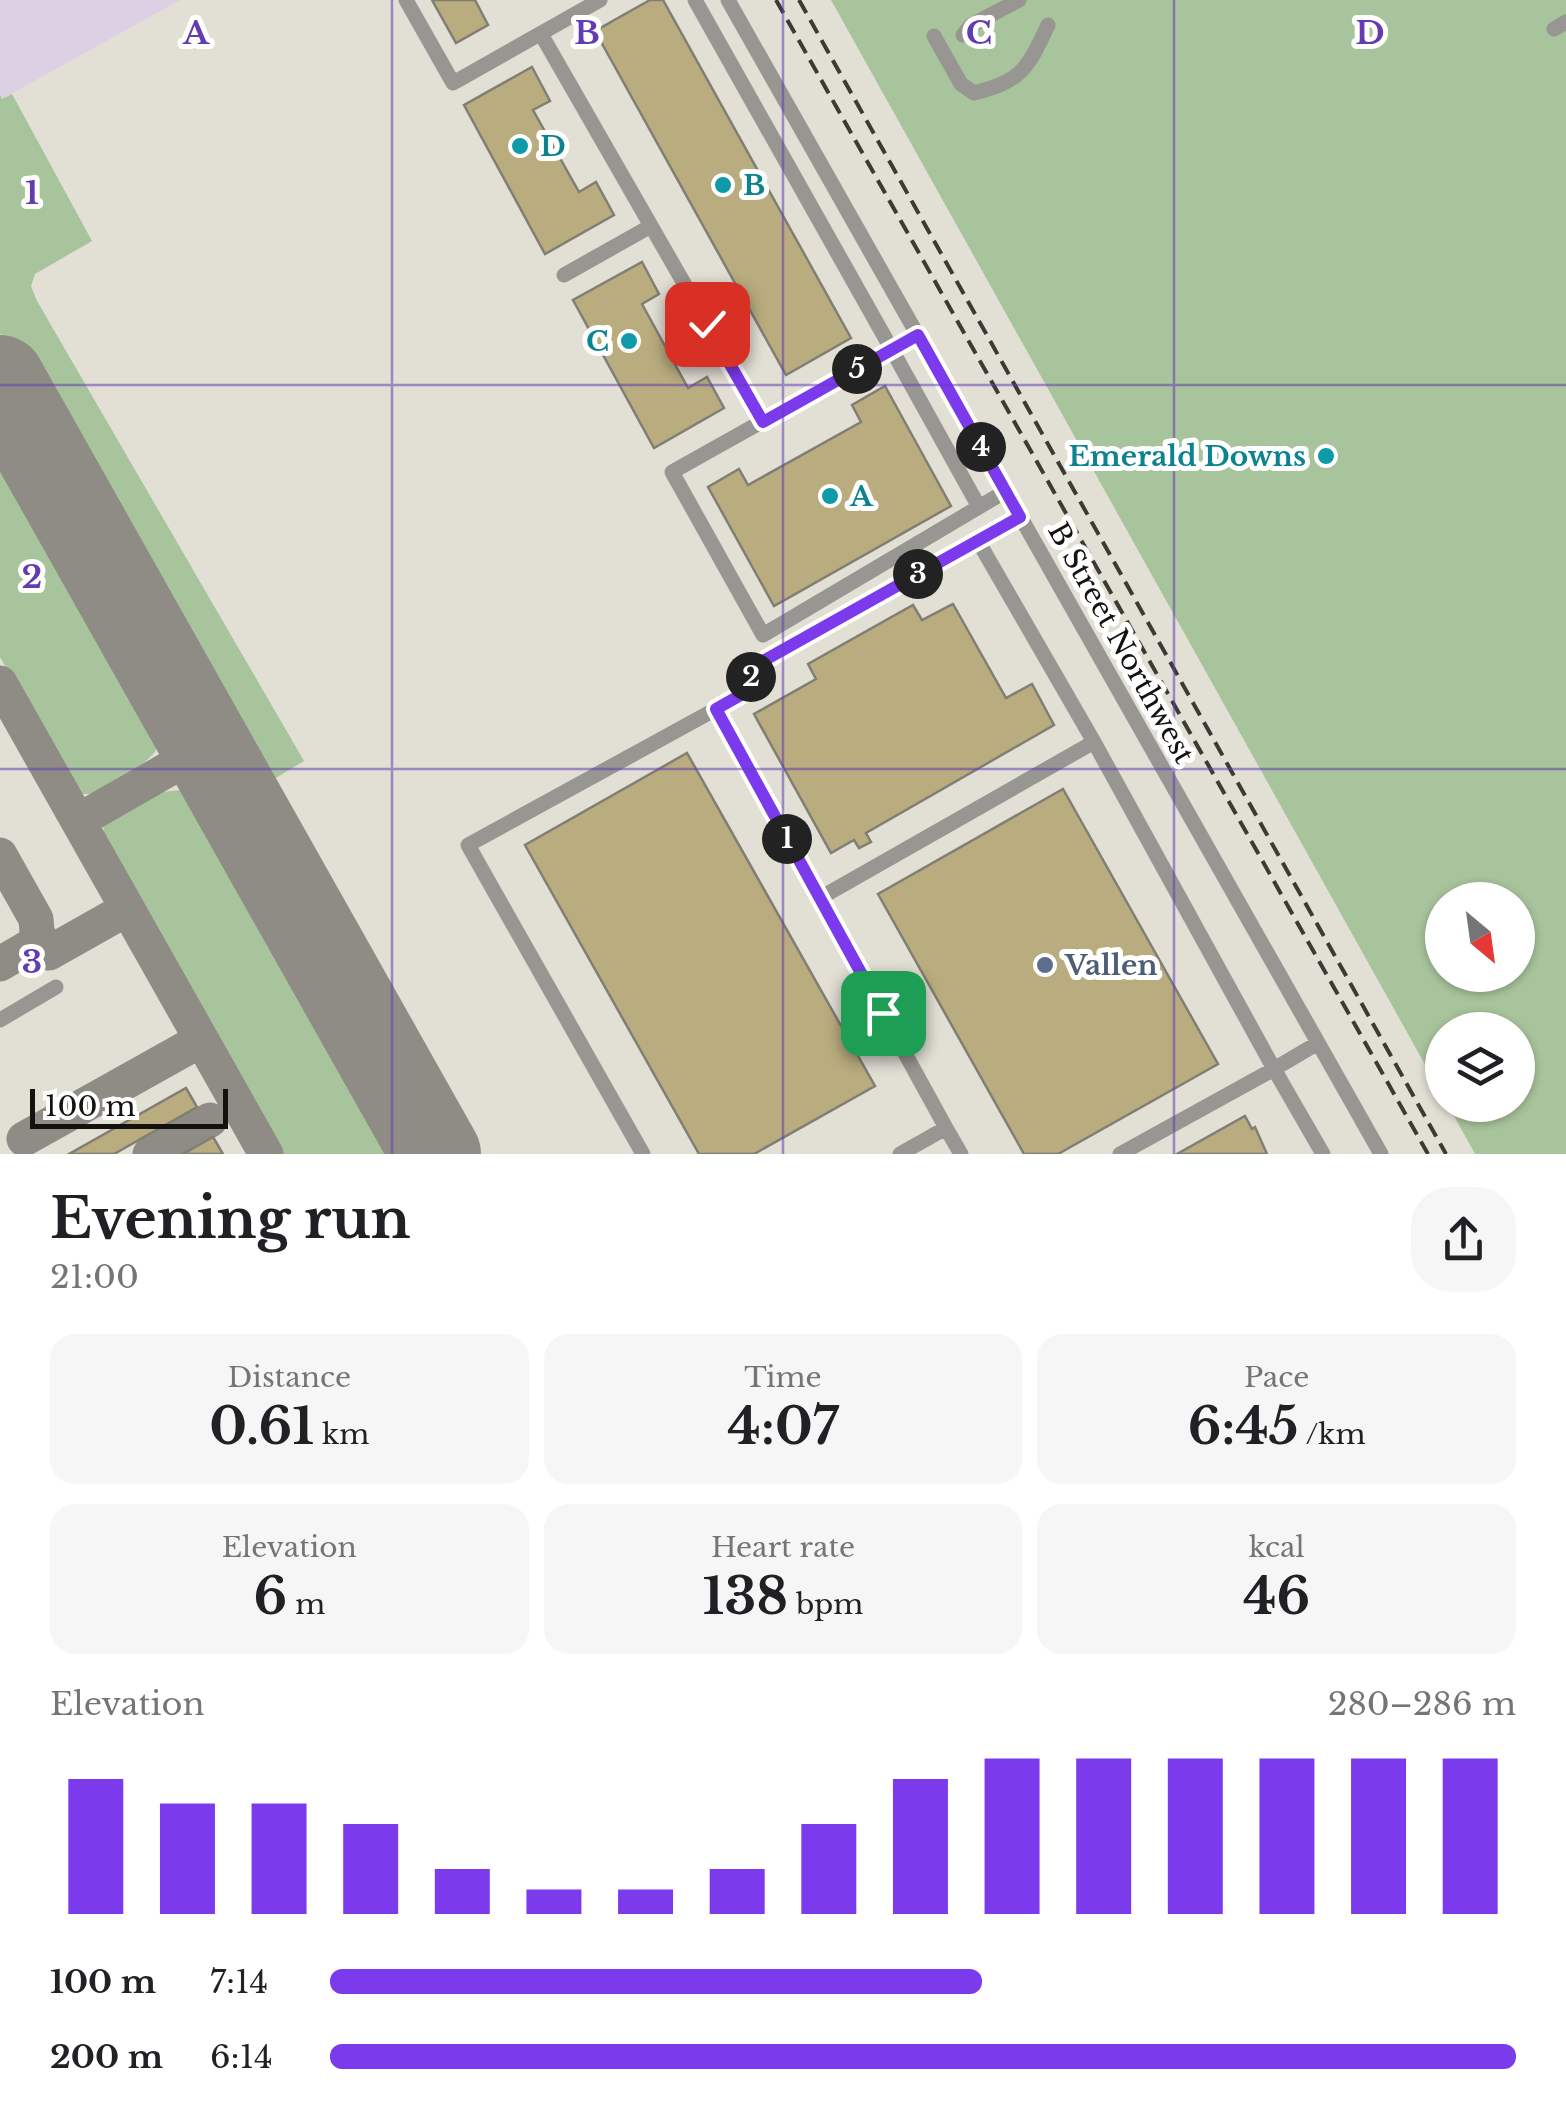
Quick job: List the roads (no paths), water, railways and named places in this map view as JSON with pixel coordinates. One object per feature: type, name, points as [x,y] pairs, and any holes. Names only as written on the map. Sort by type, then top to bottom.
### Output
[{"type":"street","points":[[406,0],[453,83],[600,0]]},
{"type":"street","points":[[695,0],[979,508]]},
{"type":"street","name":"B Street Northwest","points":[[728,0],[1381,1154]]},
{"type":"street","points":[[963,35],[970,26],[1019,0]]},
{"type":"street","points":[[934,36],[961,84],[974,93],[1021,74],[1048,25]]},
{"type":"street","points":[[541,34],[763,422]]},
{"type":"street","points":[[564,276],[651,226]]},
{"type":"street","points":[[918,335],[672,472],[763,635],[1006,492]]},
{"type":"street","points":[[643,1154],[468,845],[746,692],[754,666],[1020,517]]},
{"type":"street","points":[[978,540],[1323,1154]]},
{"type":"street","points":[[716,709],[961,1154]]},
{"type":"street","points":[[820,898],[1094,742]]},
{"type":"street","points":[[0,1020],[56,987]]},
{"type":"street","points":[[1120,1154],[1318,1043]]},
{"type":"street","points":[[900,1154],[946,1128]]},
{"type":"railway","points":[[776,0],[1428,1154]]},
{"type":"railway","points":[[799,0],[1446,1154]]},
{"type":"place","name":"D","points":[[520,146]]},
{"type":"place","name":"B","points":[[723,185]]},
{"type":"place","name":"C","points":[[629,341]]},
{"type":"place","name":"Emerald Downs","points":[[1326,456]]},
{"type":"place","name":"A","points":[[830,496]]},
{"type":"place","name":"Vallen","points":[[1045,965]]}]
